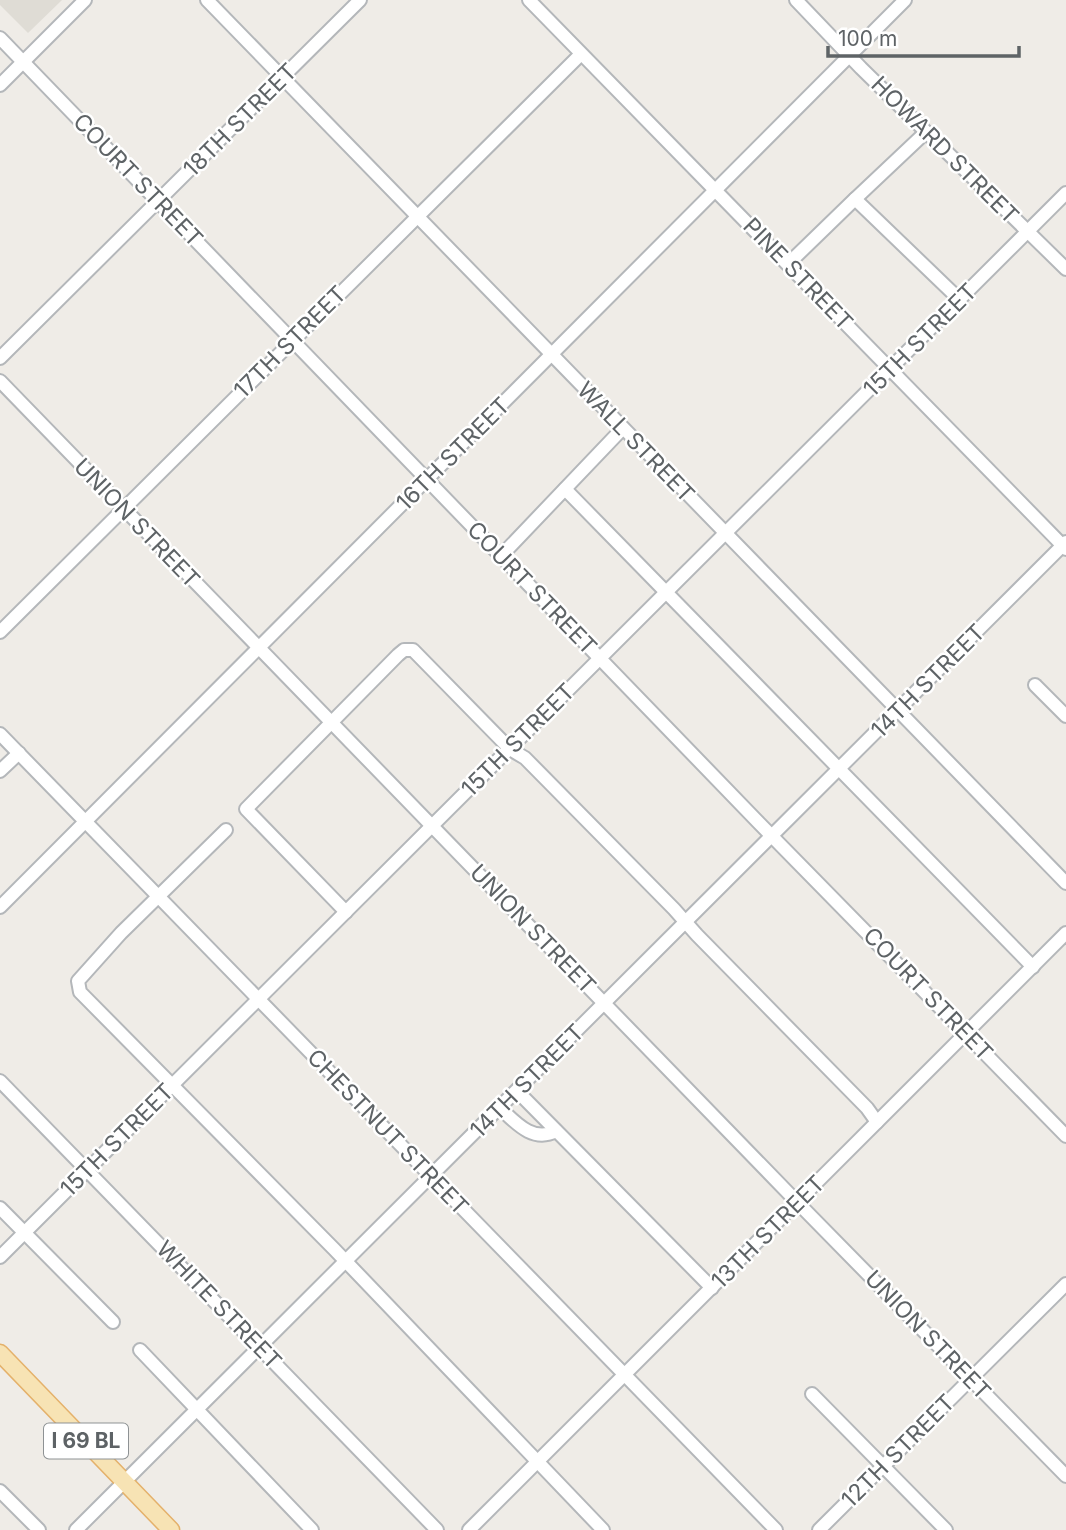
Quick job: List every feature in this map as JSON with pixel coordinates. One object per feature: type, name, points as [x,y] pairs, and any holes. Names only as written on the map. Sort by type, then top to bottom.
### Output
[{"type":"main road","name":"I 69 BL","points":[[0,1353],[172,1530]]},
{"type":"street","points":[[0,85],[85,0]]},
{"type":"street","name":"WALL STREET","points":[[207,0],[1066,883]]},
{"type":"street","name":"18TH STREET","points":[[0,358],[360,0]]},
{"type":"street","name":"PINE STREET","points":[[529,0],[1065,546]]},
{"type":"street","name":"HOWARD STREET","points":[[796,0],[1066,269]]},
{"type":"street","name":"16TH STREET","points":[[0,907],[905,0]]},
{"type":"street","name":"COURT STREET","points":[[0,38],[427,481],[1066,1136]]},
{"type":"street","name":"17TH STREET","points":[[0,632],[416,215],[581,54]]},
{"type":"street","points":[[788,264],[926,132]]},
{"type":"street","name":"15TH STREET","points":[[0,1257],[1066,193]]},
{"type":"street","points":[[855,199],[960,300]]},
{"type":"street","name":"UNION STREET","points":[[0,380],[1066,1476]]},
{"type":"street","points":[[500,556],[623,428]]},
{"type":"street","points":[[565,489],[1033,967]]},
{"type":"street","name":"14TH STREET","points":[[76,1530],[1065,546]]},
{"type":"street","points":[[346,912],[246,808],[398,655],[404,650],[412,650],[510,749],[525,758],[674,909],[867,1108],[877,1122]]},
{"type":"street","points":[[1035,685],[1066,716]]},
{"type":"street","name":"CHESTNUT STREET","points":[[0,734],[776,1530]]},
{"type":"street","points":[[0,771],[19,752]]},
{"type":"street","points":[[226,830],[121,933],[78,981],[80,992],[603,1530]]},
{"type":"street","name":"13TH STREET","points":[[468,1530],[1066,933]]},
{"type":"street","name":"WHITE STREET","points":[[0,1081],[437,1530]]},
{"type":"street","points":[[518,1092],[712,1288]]},
{"type":"street","points":[[500,1108],[533,1135],[546,1136],[556,1131]]},
{"type":"street","points":[[0,1208],[113,1322]]},
{"type":"street","name":"12TH STREET","points":[[819,1530],[1066,1284]]},
{"type":"street","points":[[140,1350],[312,1530]]},
{"type":"street","points":[[812,1394],[946,1530]]},
{"type":"street","points":[[0,1491],[39,1530]]},
{"type":"shaded area","points":[[0,0],[62,0],[28,33],[0,5]]}]
